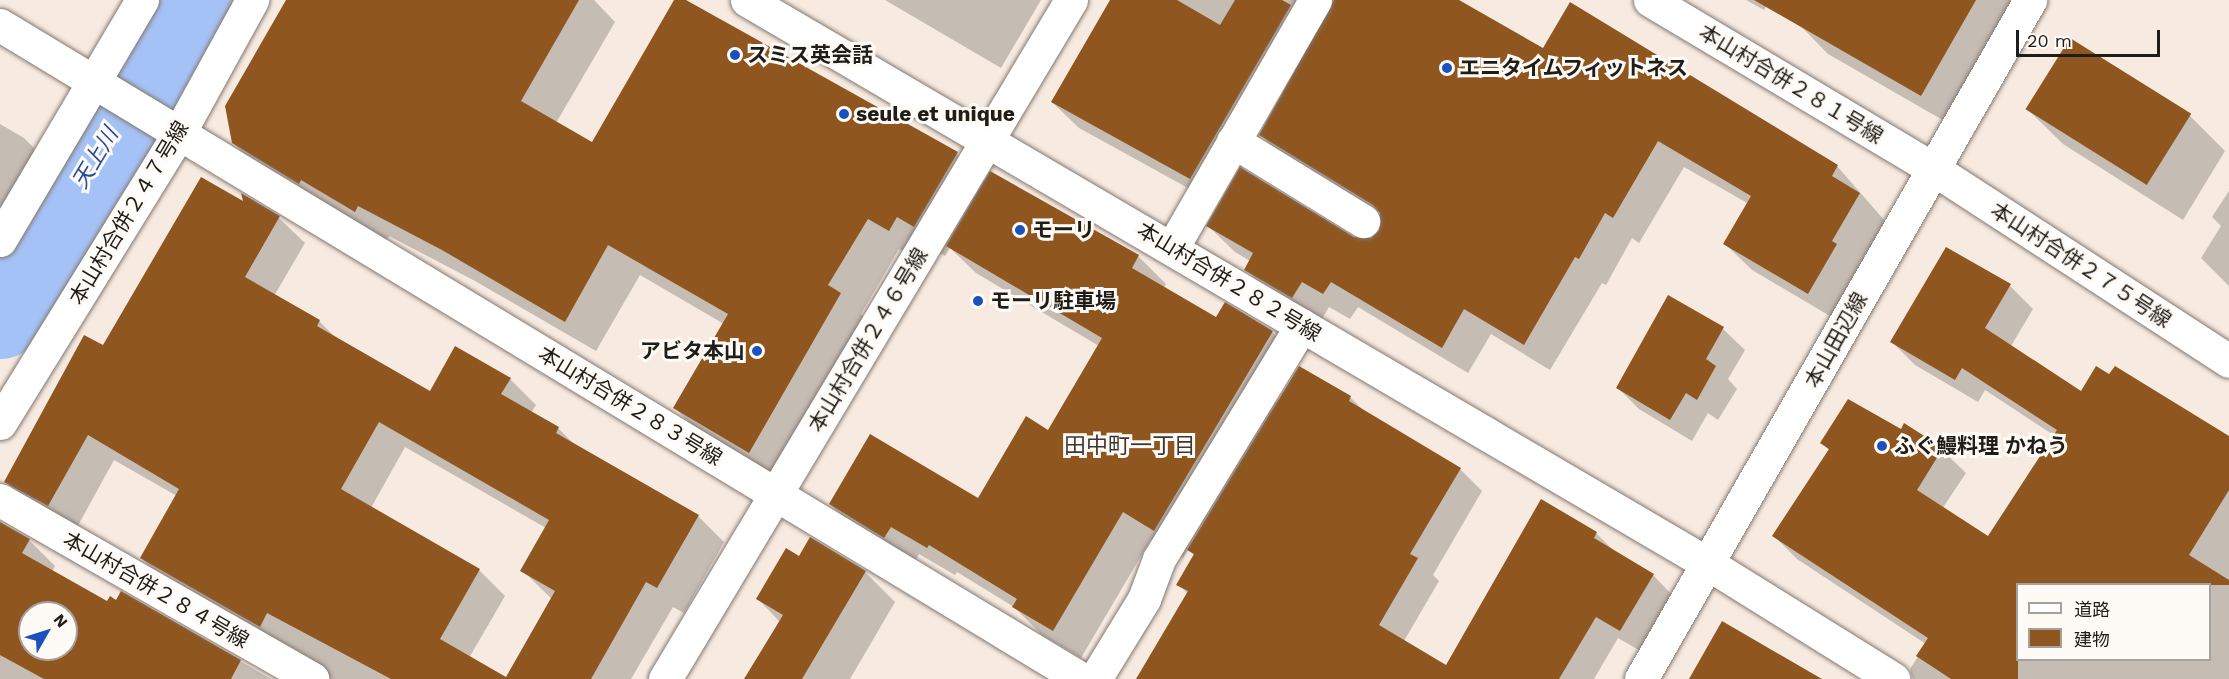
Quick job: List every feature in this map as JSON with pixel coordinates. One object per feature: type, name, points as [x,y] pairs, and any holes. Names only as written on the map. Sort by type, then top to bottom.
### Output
[{"type":"street","points":[[0,240],[95,83],[142,0]]},
{"type":"street","name":"本山村合併２４７号線","points":[[0,423],[179,133],[252,0]]},
{"type":"street","name":"本山村合併２８２号線","points":[[747,0],[1710,565],[1893,679]]},
{"type":"street","name":"本山村合併２４６号線","points":[[664,679],[1071,0]]},
{"type":"street","points":[[1172,248],[1315,0]]},
{"type":"street","name":"本山村合併２８１号線","points":[[1650,0],[1932,168]]},
{"type":"street","name":"本山田辺線","points":[[1641,679],[1710,565],[1932,168],[2030,0]]},
{"type":"street","name":"本山村合併２８３号線","points":[[0,25],[1081,679]]},
{"type":"street","points":[[1233,141],[1363,221]]},
{"type":"street","name":"本山村合併２７５号線","points":[[1932,168],[2229,361]]},
{"type":"street","points":[[1095,679],[1144,599],[1159,560],[1302,325]]},
{"type":"street","name":"本山村合併２８４号線","points":[[0,500],[312,679]]},
{"type":"building","points":[[286,0],[579,0],[521,101],[592,142],[674,0],[686,0],[958,152],[914,227],[897,217],[889,231],[868,219],[828,285],[841,293],[749,453],[673,408],[728,314],[608,245],[565,322],[442,250],[358,206],[355,212],[301,180],[299,184],[232,143],[225,106]]},
{"type":"building","points":[[1110,0],[1177,0],[1220,25],[1235,0],[1282,0],[1291,5],[1190,179],[1051,102]]},
{"type":"building","points":[[1334,0],[1459,0],[1543,48],[1570,2],[1838,165],[1832,176],[1860,193],[1832,241],[1837,244],[1808,294],[1723,244],[1751,196],[1658,141],[1613,218],[1605,213],[1579,259],[1575,257],[1524,345],[1464,309],[1442,348],[1331,282],[1323,294],[1302,282],[1292,298],[1244,270],[1253,253],[1206,226],[1240,167],[1354,237],[1371,238],[1379,230],[1380,213],[1373,205],[1259,135]]},
{"type":"building","points":[[1754,0],[1976,0],[1921,96]]},
{"type":"building","points":[[2070,38],[2191,114],[2147,185],[2025,109]]},
{"type":"building","points":[[990,171],[1139,255],[1132,268],[1216,317],[1225,302],[1273,331],[1154,531],[1123,512],[1053,631],[1012,607],[1017,599],[929,545],[927,548],[891,527],[884,538],[829,504],[870,434],[978,498],[1026,416],[1048,430],[1102,338],[946,246]]},
{"type":"building","points":[[201,177],[243,201],[241,193],[280,216],[245,277],[320,320],[317,326],[430,391],[455,346],[511,378],[501,394],[559,427],[556,433],[699,515],[657,588],[646,582],[591,679],[391,679],[267,613],[260,627],[140,558],[179,489],[88,435],[48,506],[4,482],[84,335],[103,345]],"holes":[[[379,422],[549,520],[520,571],[555,591],[506,677],[440,639],[480,569],[341,489]]]},
{"type":"building","points":[[1946,247],[2011,284],[1985,328],[2081,391],[2096,366],[2109,374],[2115,366],[2229,436],[2229,490],[2189,555],[2229,580],[2229,585],[2211,585],[2211,583],[2016,583],[2018,679],[1951,679],[1916,656],[1928,638],[1772,536],[1829,449],[1820,443],[1848,399],[1901,429],[1904,423],[1943,448],[1917,490],[1988,536],[2057,430],[1962,368],[1955,380],[1890,342]]},
{"type":"building","points":[[1668,295],[1724,327],[1706,359],[1716,366],[1697,400],[1686,393],[1670,420],[1616,388]]},
{"type":"building","points":[[1299,366],[1351,396],[1349,401],[1461,468],[1410,554],[1418,558],[1379,625],[1446,665],[1541,499],[1597,532],[1594,538],[1654,574],[1620,631],[1596,617],[1559,679],[1136,679],[1188,591],[1176,585],[1194,554],[1187,550]]},
{"type":"building","points":[[0,522],[30,539],[22,553],[107,601],[110,596],[116,600],[121,591],[241,660],[231,679],[44,679],[0,655]]},
{"type":"building","points":[[810,537],[866,571],[802,679],[744,679],[783,615],[756,599],[786,548],[799,556]]},
{"type":"building","points":[[1722,621],[1822,679],[1689,679]]},
{"type":"waterway","name":"天上川","points":[[0,315],[189,0]]},
{"type":"place","name":"スミス英会話","points":[[735,55]]},
{"type":"place","name":"エニタイムフィットネス","points":[[1447,68]]},
{"type":"place","name":"seule et unique","points":[[844,114]]},
{"type":"place","name":"モーリ","points":[[1020,230]]},
{"type":"place","name":"モーリ駐車場","points":[[978,301]]},
{"type":"place","name":"アビタ本山","points":[[757,351]]},
{"type":"place","name":"ふぐ鰻料理 かねう","points":[[1882,446]]},
{"type":"district","name":"田中町一丁目","points":[[1130,446]]}]
